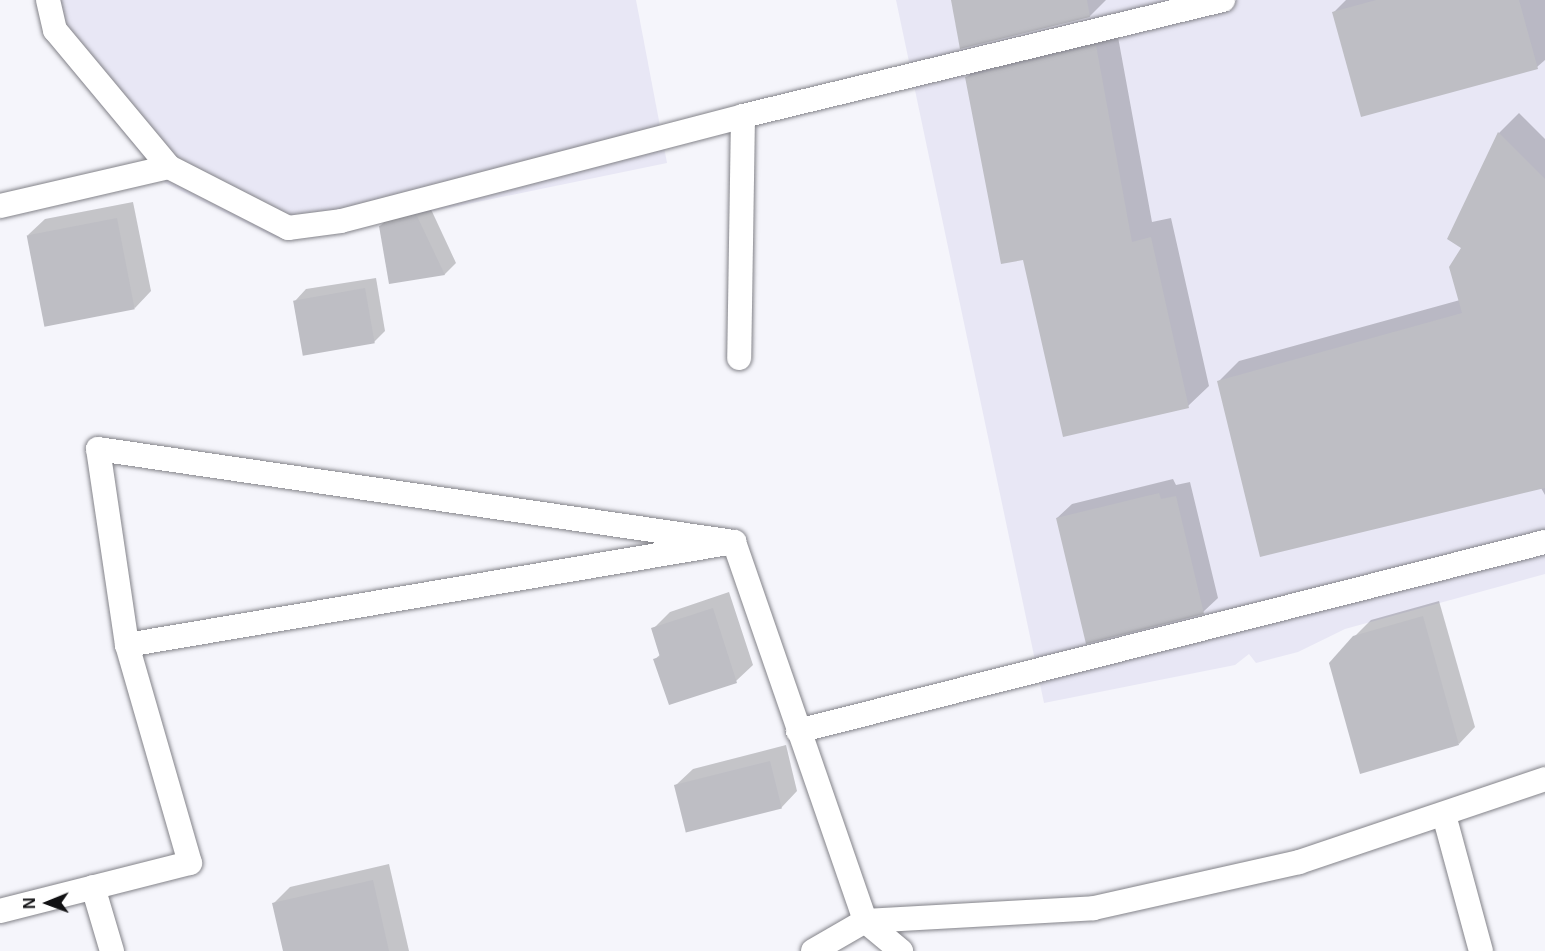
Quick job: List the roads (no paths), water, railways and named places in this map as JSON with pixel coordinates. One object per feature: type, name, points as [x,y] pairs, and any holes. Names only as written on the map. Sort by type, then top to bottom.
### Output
[{"type":"street","points":[[48,0],[55,30],[169,167],[288,228],[341,221],[743,116],[1223,0]]},
{"type":"street","points":[[739,358],[743,116]]},
{"type":"street","points":[[0,206],[169,167]]},
{"type":"street","points":[[0,911],[190,863],[127,645],[98,449],[734,542]]},
{"type":"street","points":[[127,645],[734,542]]},
{"type":"street","points":[[734,542],[865,921],[901,951]]},
{"type":"street","points":[[798,731],[1545,542]]},
{"type":"street","points":[[813,951],[865,921],[1094,908],[1299,862],[1444,815],[1545,779]]},
{"type":"street","points":[[1444,815],[1480,951]]},
{"type":"street","points":[[93,886],[112,951]]}]
